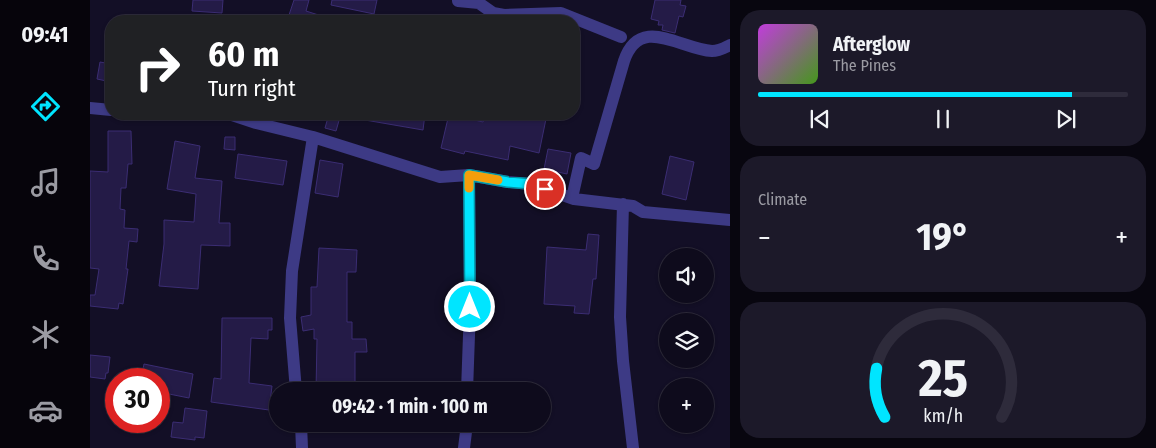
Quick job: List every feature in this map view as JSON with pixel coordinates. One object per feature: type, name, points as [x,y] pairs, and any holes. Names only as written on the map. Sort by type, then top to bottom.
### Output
[{"type":"street","points":[[458,1],[479,2],[493,13],[504,15],[561,13],[566,15]]},
{"type":"street","points":[[580,21],[632,44]]},
{"type":"street","points":[[572,198],[581,158],[594,164],[632,44],[647,37],[663,38],[712,51],[722,50],[730,45]]},
{"type":"street","points":[[90,108],[105,109]]},
{"type":"street","points":[[247,120],[313,137],[440,177],[469,175],[531,184],[572,198],[623,204],[633,206],[643,212],[730,220]]},
{"type":"street","points":[[295,382],[290,318],[292,271],[313,137]]},
{"type":"street","points":[[467,382],[470,307],[469,175]]},
{"type":"street","points":[[623,204],[620,317],[622,361],[633,448]]},
{"type":"street","points":[[301,432],[302,448]]},
{"type":"street","points":[[464,448],[466,432]]},
{"type":"building","points":[[193,0],[223,0],[222,13],[192,11]]},
{"type":"building","points":[[294,0],[309,0],[306,11],[318,15],[289,15]]},
{"type":"building","points":[[332,0],[377,0],[374,14],[331,5]]},
{"type":"building","points":[[655,0],[681,0],[680,5],[686,6],[683,17],[679,16],[675,33],[662,30],[663,25],[658,25],[659,21],[651,19]]},
{"type":"building","points":[[100,62],[105,63],[105,81],[97,79]]},
{"type":"building","points":[[327,120],[339,120],[336,131],[325,128]]},
{"type":"building","points":[[365,120],[424,120],[423,130]]},
{"type":"building","points":[[448,120],[474,120],[483,122],[484,120],[546,120],[539,153],[510,146],[508,160],[465,151],[464,154],[441,148]]},
{"type":"building","points":[[108,131],[131,131],[132,164],[128,164],[126,188],[121,188],[120,209],[125,210],[124,228],[138,229],[137,242],[129,241],[126,269],[128,269],[123,304],[119,303],[118,309],[90,306],[90,295],[95,295],[99,269],[90,268],[90,171],[108,172]]},
{"type":"building","points":[[225,137],[235,137],[235,150],[224,149]]},
{"type":"building","points":[[175,141],[200,146],[195,178],[222,181],[219,223],[230,223],[230,246],[201,245],[198,289],[159,286],[164,244],[164,220],[194,222],[196,194],[167,189]]},
{"type":"building","points":[[548,149],[571,153],[567,174],[544,169]]},
{"type":"building","points":[[238,154],[287,161],[283,185],[235,178]]},
{"type":"building","points":[[670,156],[694,162],[686,200],[662,194]]},
{"type":"building","points":[[320,160],[343,164],[338,197],[315,193]]},
{"type":"building","points":[[588,234],[599,235],[596,279],[593,279],[589,314],[574,313],[575,306],[544,304],[547,247],[586,250]]},
{"type":"building","points":[[319,248],[357,250],[356,272],[347,272],[347,322],[352,322],[352,339],[366,339],[367,352],[355,352],[355,382],[316,382],[317,339],[314,339],[314,329],[303,331],[301,317],[311,315],[311,287],[317,287]]},
{"type":"building","points":[[222,318],[272,318],[272,330],[268,330],[268,339],[251,338],[249,383],[269,386],[269,410],[211,402],[214,378],[221,379]]},
{"type":"building","points":[[90,355],[110,357],[109,368],[105,368],[105,379],[90,377]]},
{"type":"building","points":[[144,364],[164,368],[143,368]]},
{"type":"building","points":[[170,369],[193,374],[189,398],[170,394]]},
{"type":"building","points":[[185,408],[207,411],[204,438],[195,437],[195,440],[171,437],[173,422],[183,423]]},
{"type":"slow traffic","points":[[469,188],[469,175],[498,180]]},
{"type":"route","points":[[470,307],[469,175],[531,184],[545,189]]}]
